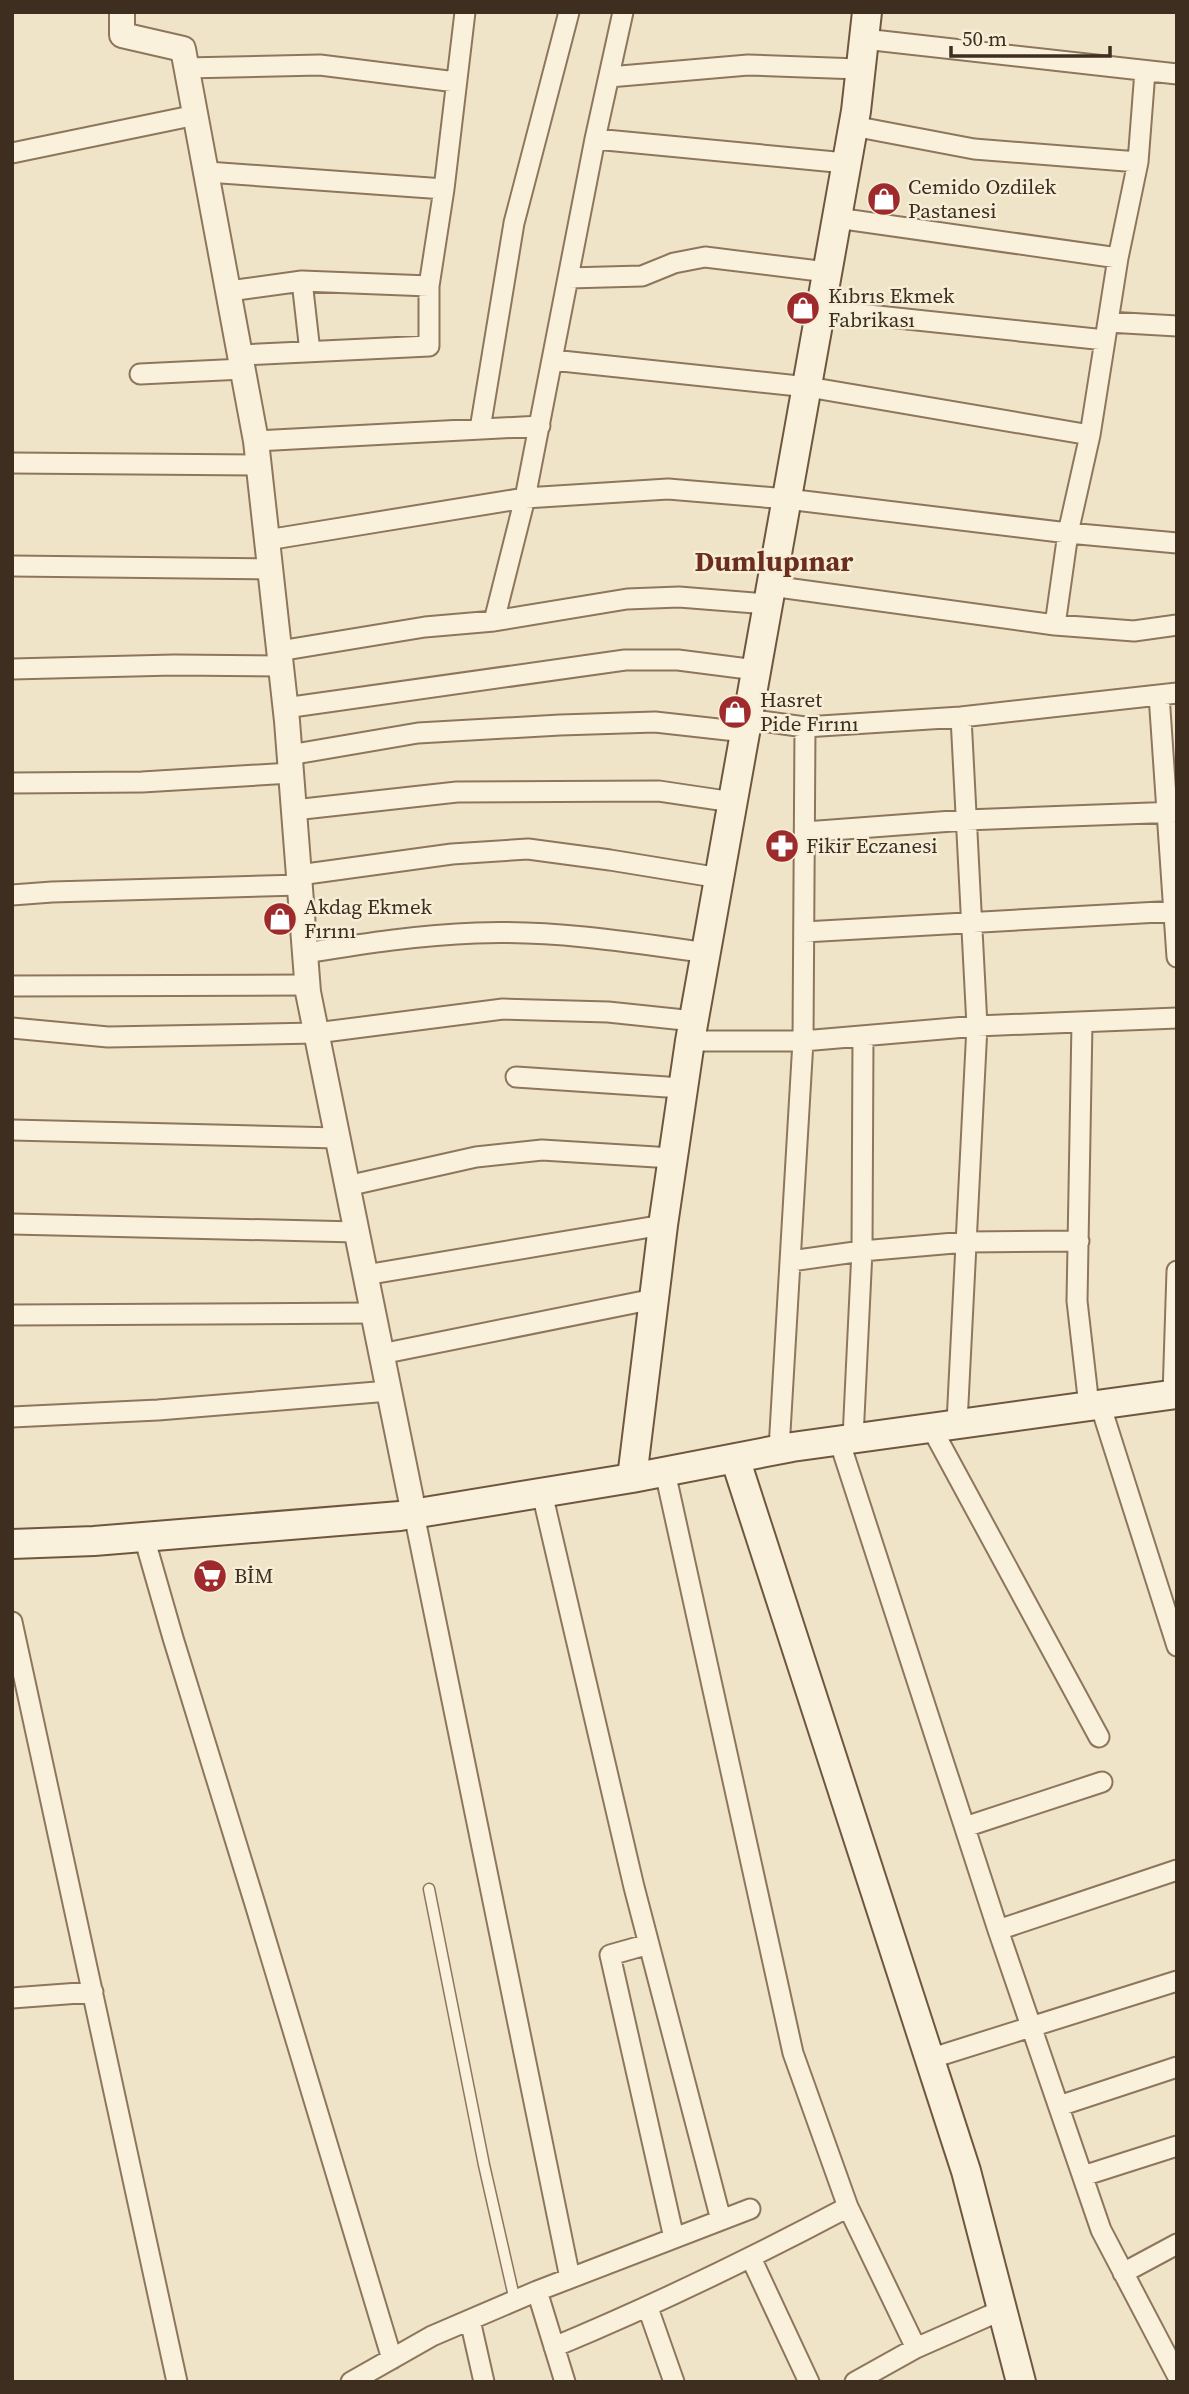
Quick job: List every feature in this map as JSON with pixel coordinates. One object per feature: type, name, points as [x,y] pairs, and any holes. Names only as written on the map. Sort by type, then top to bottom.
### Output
[{"type":"main road","points":[[632,1478],[682,1088],[853,126],[865,26]]},
{"type":"main road","points":[[12,1544],[144,1537],[414,1514],[632,1478],[779,1449],[1175,1394]]},
{"type":"main road","points":[[735,1458],[966,2171],[1021,2382]]},
{"type":"street","points":[[122,12],[122,35],[183,48],[257,453],[285,708],[307,985],[570,2278]]},
{"type":"street","points":[[140,374],[310,352],[429,346],[429,286],[466,12]]},
{"type":"street","points":[[480,429],[514,223],[569,12]]},
{"type":"street","points":[[494,621],[525,498],[595,139],[623,12]]},
{"type":"street","points":[[865,26],[1177,74]]},
{"type":"street","points":[[185,68],[320,65],[456,82]]},
{"type":"street","points":[[609,77],[748,65],[859,69]]},
{"type":"street","points":[[1055,625],[1068,533],[1090,435],[1118,258],[1138,162],[1145,71]]},
{"type":"street","points":[[12,153],[196,115]]},
{"type":"street","points":[[853,126],[974,149],[1138,162]]},
{"type":"street","points":[[595,139],[846,163]]},
{"type":"street","points":[[207,172],[444,189]]},
{"type":"street","points":[[837,218],[1118,258]]},
{"type":"street","points":[[568,278],[642,276],[674,263],[705,257],[827,272]]},
{"type":"street","points":[[229,291],[302,281],[429,286]]},
{"type":"street","points":[[302,281],[310,352]]},
{"type":"street","points":[[821,310],[1106,331],[1177,326]]},
{"type":"street","points":[[552,360],[808,387],[1090,435]]},
{"type":"street","points":[[12,463],[257,453],[480,429],[540,426]]},
{"type":"street","points":[[267,540],[525,498],[668,489],[787,499],[1068,533],[1177,543]]},
{"type":"street","points":[[12,566],[270,569]]},
{"type":"street","points":[[12,669],[280,659],[425,627],[494,621],[626,600],[680,597],[769,595],[1134,631],[1177,625]]},
{"type":"street","points":[[285,708],[625,660],[678,660],[756,670]]},
{"type":"street","points":[[12,783],[142,782],[290,764],[418,733],[655,722],[805,727],[961,717],[1168,694],[1177,957]]},
{"type":"street","points":[[961,717],[976,1026],[966,1242],[944,1425],[1099,1737]]},
{"type":"street","points":[[779,1449],[803,1041],[805,727]]},
{"type":"street","points":[[294,810],[457,792],[659,791],[733,802]]},
{"type":"street","points":[[804,832],[966,820],[1172,812]]},
{"type":"street","points":[[12,895],[299,880],[452,854],[528,849],[720,878]]},
{"type":"street","points":[[804,932],[1175,911]]},
{"type":"street","points":[[305,953],[392,939],[478,933],[582,936],[706,953]]},
{"type":"street","points":[[12,986],[307,985]]},
{"type":"street","points":[[12,1028],[108,1037],[316,1033],[503,1009],[608,1012],[692,1031],[803,1041],[976,1026],[1177,1018]]},
{"type":"street","points":[[1082,1023],[1077,1301],[1094,1405],[1177,1646]]},
{"type":"street","points":[[863,1036],[862,1251],[846,1439],[998,1930],[1101,2230],[1123,2273],[1170,2348],[1177,2375]]},
{"type":"street","points":[[516,1077],[682,1088]]},
{"type":"street","points":[[12,1130],[338,1138]]},
{"type":"street","points":[[347,1186],[476,1157],[542,1150],[672,1158]]},
{"type":"street","points":[[12,1224],[357,1232]]},
{"type":"street","points":[[365,1275],[663,1225]]},
{"type":"street","points":[[791,1261],[862,1251],[966,1242],[1079,1241]]},
{"type":"street","points":[[1175,1394],[1177,1271]]},
{"type":"street","points":[[381,1354],[654,1300]]},
{"type":"street","points":[[12,1315],[373,1313]]},
{"type":"street","points":[[12,1417],[389,1391]]},
{"type":"street","points":[[665,1472],[793,2053],[848,2207],[916,2348]]},
{"type":"street","points":[[542,1493],[649,1944],[721,2220]]},
{"type":"street","points":[[144,1537],[255,1904],[386,2369]]},
{"type":"street","points":[[12,1622],[177,2382]]},
{"type":"street","points":[[965,1827],[1102,1782]]},
{"type":"street","points":[[998,1930],[1177,1870]]},
{"type":"street","points":[[649,1944],[610,1955],[674,2238]]},
{"type":"street","points":[[929,2059],[1177,1980]]},
{"type":"street","points":[[12,1998],[93,1992]]},
{"type":"street","points":[[1059,2106],[1177,2067]]},
{"type":"street","points":[[1083,2176],[1177,2146]]},
{"type":"street","points":[[554,2347],[648,2308],[848,2207]]},
{"type":"street","points":[[351,2382],[386,2369],[432,2336],[537,2291],[750,2209]]},
{"type":"street","points":[[1123,2273],[1177,2244]]},
{"type":"street","points":[[751,2258],[809,2382]]},
{"type":"street","points":[[537,2291],[565,2382]]},
{"type":"street","points":[[648,2308],[674,2382]]},
{"type":"street","points":[[855,2382],[916,2348],[1002,2310]]},
{"type":"street","points":[[470,2320],[484,2382]]},
{"type":"lane","points":[[429,1889],[484,2165],[515,2301]]},
{"type":"place","name":"Cemido Ozdilek Pastanesi","points":[[884,199]]},
{"type":"place","name":"Kıbrıs Ekmek Fabrikası","points":[[803,308]]},
{"type":"place","name":"Hasret Pide Fırını","points":[[735,712]]},
{"type":"place","name":"Fikir Eczanesi","points":[[782,846]]},
{"type":"place","name":"Akdag Ekmek Fırını","points":[[280,919]]},
{"type":"place","name":"BİM","points":[[210,1576]]},
{"type":"district","name":"Dumlupınar","points":[[774,561]]}]
